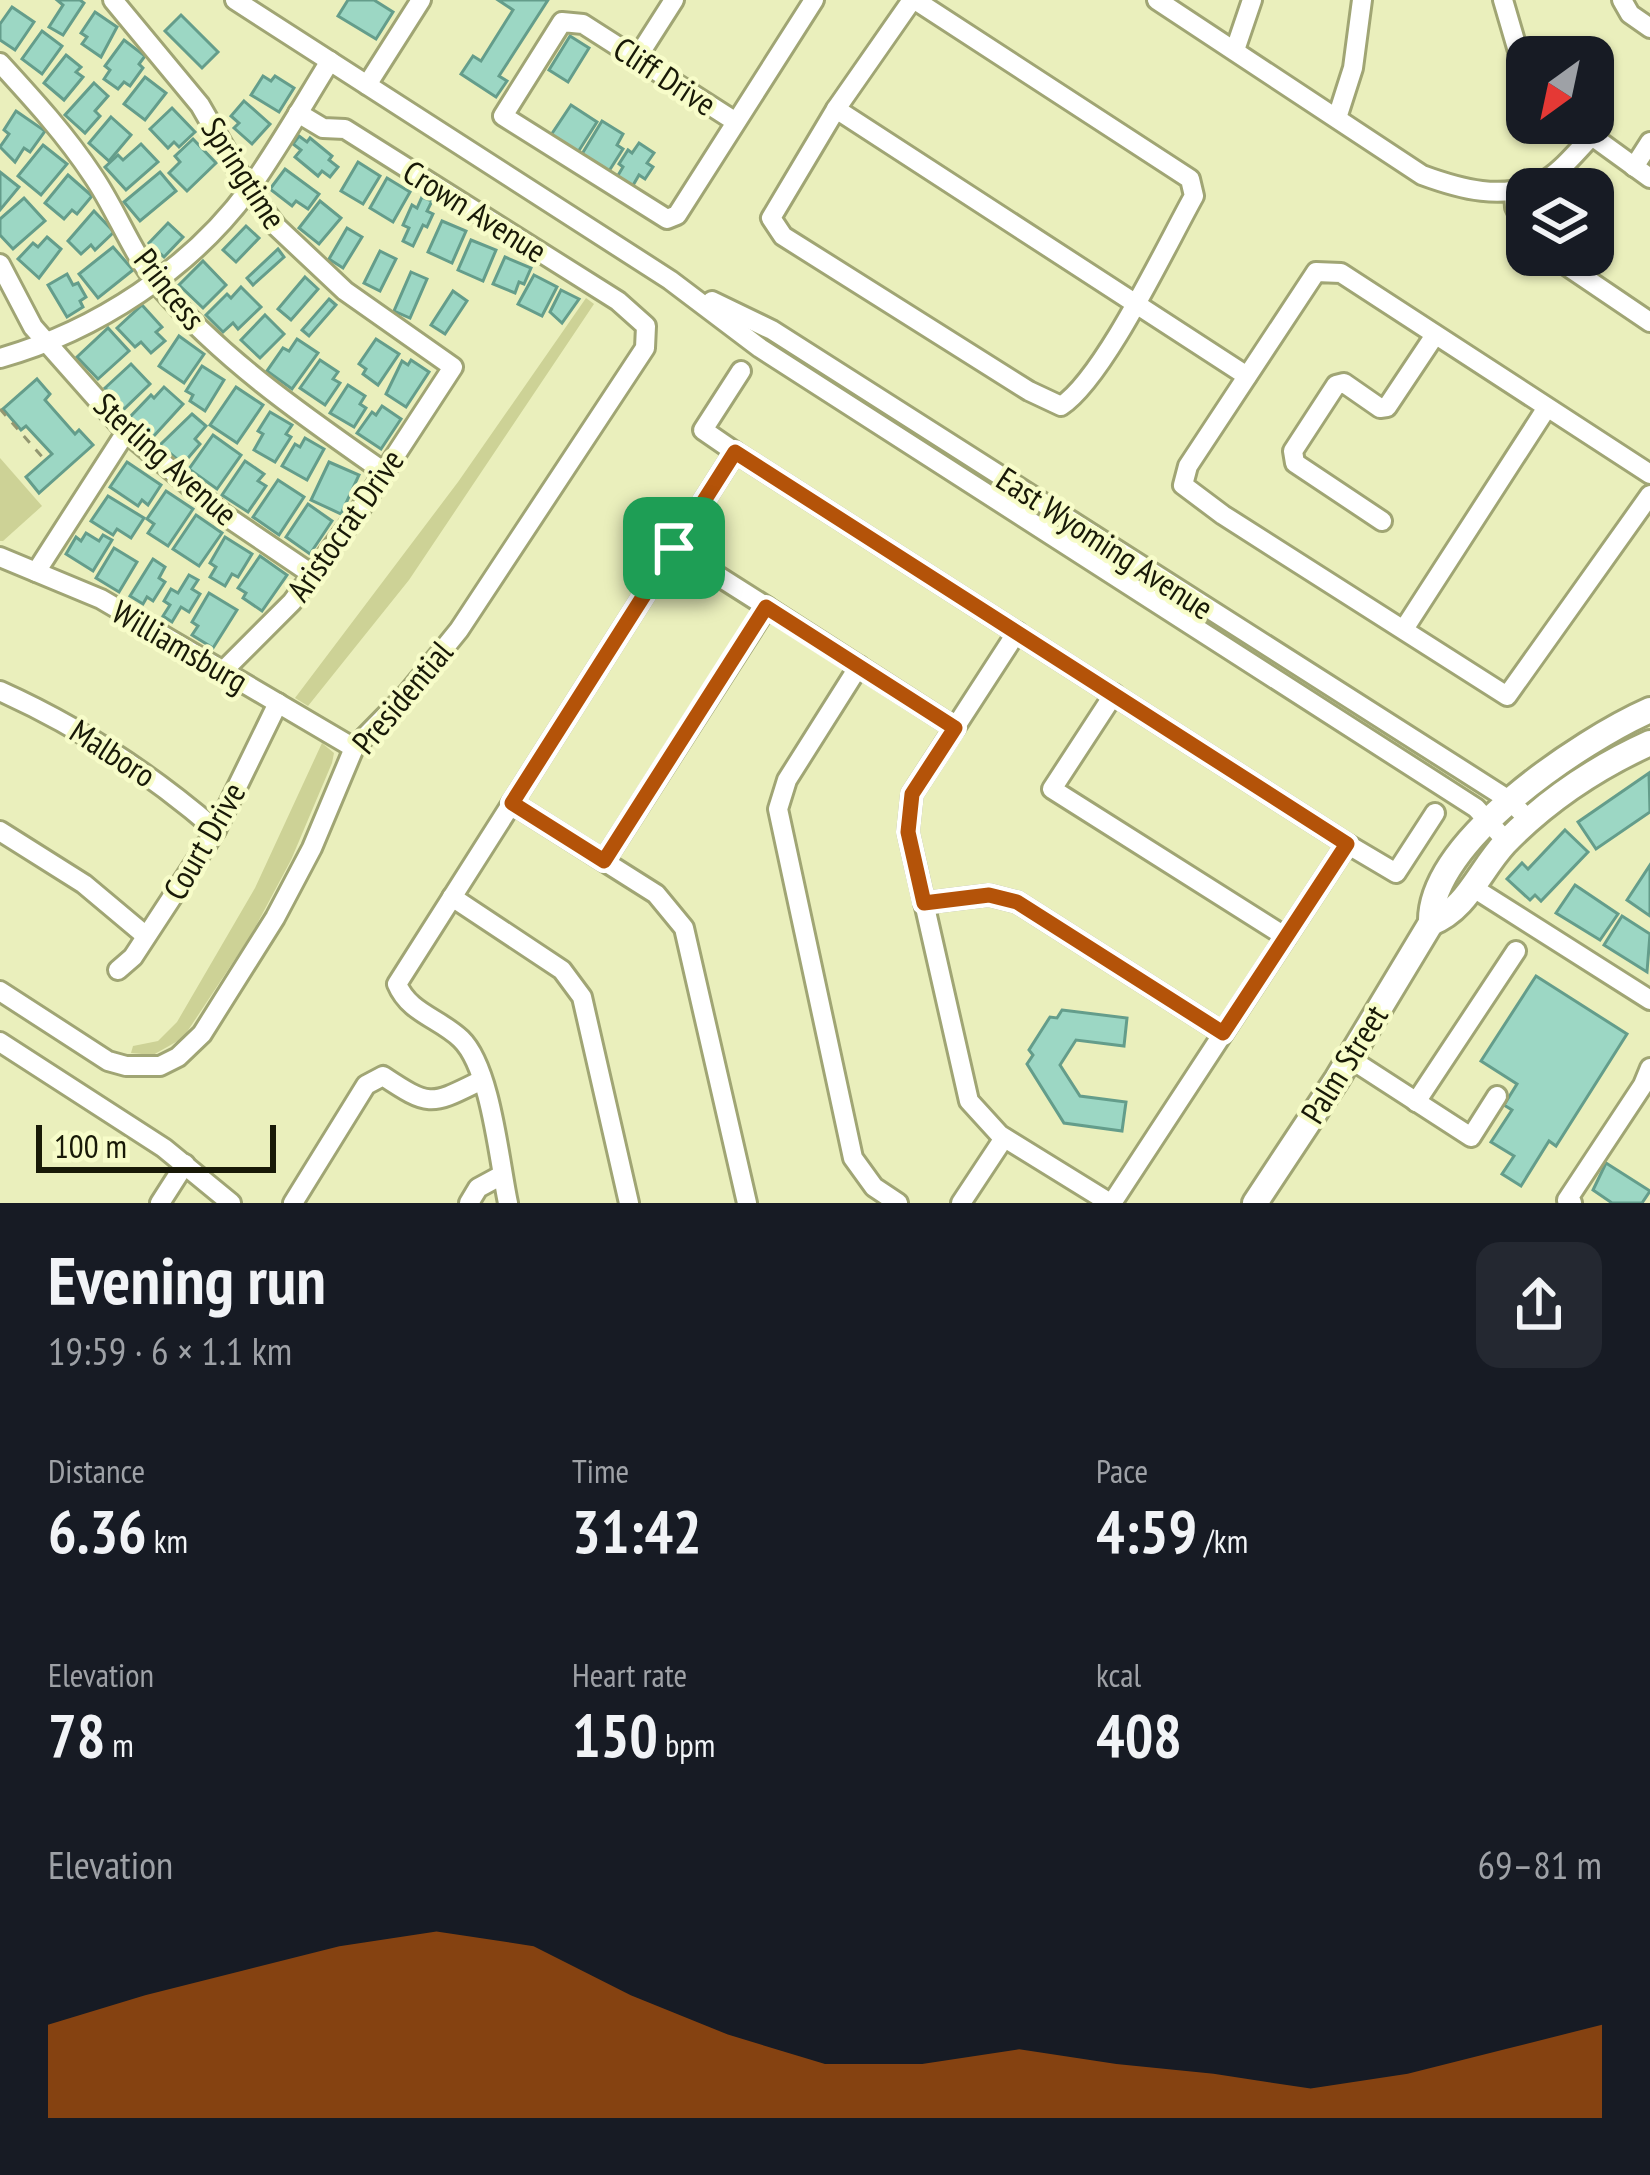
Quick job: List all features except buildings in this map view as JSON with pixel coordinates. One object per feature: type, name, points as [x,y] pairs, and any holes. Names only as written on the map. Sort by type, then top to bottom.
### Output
[{"type":"main road","name":"Palm Street","points":[[1255,1203],[1431,923],[1430,899],[1448,870],[1509,800],[1586,744],[1650,710]]},
{"type":"main road","name":"Palm Street","points":[[1431,923],[1454,915],[1507,842],[1530,821],[1581,780],[1650,742]]},
{"type":"street","name":"Springtime","points":[[113,0],[200,105],[249,190],[277,227],[327,276],[453,367]]},
{"type":"street","name":"East Wyoming Avenue","points":[[235,0],[670,280],[760,348],[1491,820],[1507,842]]},
{"type":"street","points":[[368,86],[421,0]]},
{"type":"street","points":[[637,58],[674,0]]},
{"type":"street","points":[[736,122],[814,0]]},
{"type":"street","points":[[913,0],[1190,178],[1194,196],[1079,394],[1061,406],[1029,391],[783,236],[771,218],[836,109],[913,0]]},
{"type":"street","points":[[1156,0],[1423,175],[1465,190],[1506,191]]},
{"type":"street","points":[[1235,50],[1252,0]]},
{"type":"street","points":[[1337,118],[1353,68],[1362,0]]},
{"type":"street","points":[[1503,0],[1514,36]]},
{"type":"street","points":[[1622,0],[1630,14],[1650,28]]},
{"type":"street","name":"Cliff Drive","points":[[562,22],[583,24],[637,58],[736,122],[677,215],[667,219],[503,116],[562,22]]},
{"type":"street","points":[[0,358],[46,342],[155,282],[209,234],[249,190],[330,62]]},
{"type":"street","name":"Princess","points":[[0,63],[94,177],[155,282],[246,372],[384,472]]},
{"type":"street","points":[[836,109],[1247,376]]},
{"type":"street","name":"Crown Avenue","points":[[298,112],[323,128],[345,129],[618,302],[646,326]]},
{"type":"street","points":[[1601,144],[1642,172],[1650,142]]},
{"type":"street","points":[[1559,168],[1584,144]]},
{"type":"street","name":"Sterling Avenue","points":[[0,263],[46,342],[126,432],[223,514],[313,575]]},
{"type":"street","points":[[1650,474],[1342,273],[1316,272],[1188,466],[1184,485],[1223,515],[1508,696],[1650,494]]},
{"type":"street","points":[[1582,276],[1650,322]]},
{"type":"street","name":"East Wyoming Avenue","points":[[670,280],[772,330],[1509,800],[1530,821]]},
{"type":"street","name":"Presidential","points":[[0,991],[108,1061],[126,1066],[160,1066],[178,1057],[202,1034],[275,918],[312,848],[354,748],[407,694],[458,630],[645,348],[646,326]]},
{"type":"street","points":[[1382,521],[1295,463],[1293,451],[1336,386],[1344,383],[1381,408],[1387,407],[1435,335]]},
{"type":"street","name":"Aristocrat Drive","points":[[223,671],[313,575],[453,367]]},
{"type":"street","points":[[741,371],[703,430],[1347,844],[1396,873],[1435,813]]},
{"type":"street","points":[[1404,629],[1546,409]]},
{"type":"street","points":[[36,572],[126,432]]},
{"type":"street","points":[[508,1203],[482,1079],[463,1041],[404,1000],[397,984],[735,452]]},
{"type":"street","points":[[674,548],[955,728]]},
{"type":"street","name":"Williamsburg","points":[[0,557],[101,599],[354,748]]},
{"type":"street","points":[[604,861],[766,607]]},
{"type":"street","points":[[1017,632],[912,794],[908,832],[969,1101],[1004,1138],[1111,1203],[1347,844]]},
{"type":"street","points":[[859,666],[787,780],[778,809],[853,1157],[874,1187],[898,1203]]},
{"type":"street","name":"Malboro","points":[[0,691],[58,717],[118,755],[171,791],[216,830]]},
{"type":"street","points":[[1114,694],[1052,789],[1286,938]]},
{"type":"street","name":"Court Drive","points":[[118,970],[216,830],[278,704]]},
{"type":"street","points":[[512,803],[656,895],[684,928],[747,1203]]},
{"type":"street","points":[[0,831],[84,884],[146,936]]},
{"type":"street","points":[[1472,887],[1647,992]]},
{"type":"street","points":[[924,903],[989,895],[1017,902],[1223,1033]]},
{"type":"street","points":[[452,897],[562,970],[582,997],[629,1203]]},
{"type":"street","points":[[1416,1102],[1516,951]]},
{"type":"street","points":[[0,1042],[185,1164],[231,1203]]},
{"type":"street","points":[[1349,1058],[1471,1137],[1497,1096]]},
{"type":"street","points":[[1571,1203],[1567,1200],[1650,1068]]},
{"type":"street","points":[[293,1203],[366,1085],[383,1076],[419,1100],[441,1100],[482,1079]]},
{"type":"street","points":[[961,1203],[1004,1138]]},
{"type":"street","points":[[160,1203],[185,1164]]},
{"type":"street","points":[[469,1203],[478,1188],[502,1175]]},
{"type":"path","points":[[0,409],[44,459]]},
{"type":"green space","points":[[586,298],[594,304],[409,580],[308,706],[295,698],[458,482]]},
{"type":"green space","points":[[0,458],[42,506],[3,541],[0,541]]},
{"type":"green space","points":[[322,743],[334,753],[332,763],[291,860],[251,935],[183,1038],[153,1055],[131,1053],[133,1046],[158,1041],[177,1022],[255,888]]},
{"type":"route","points":[[735,452],[1347,844],[1223,1033],[1017,902],[989,895],[924,903],[908,832],[912,794],[955,728],[766,607],[604,861],[512,803],[674,548],[735,452]]}]
